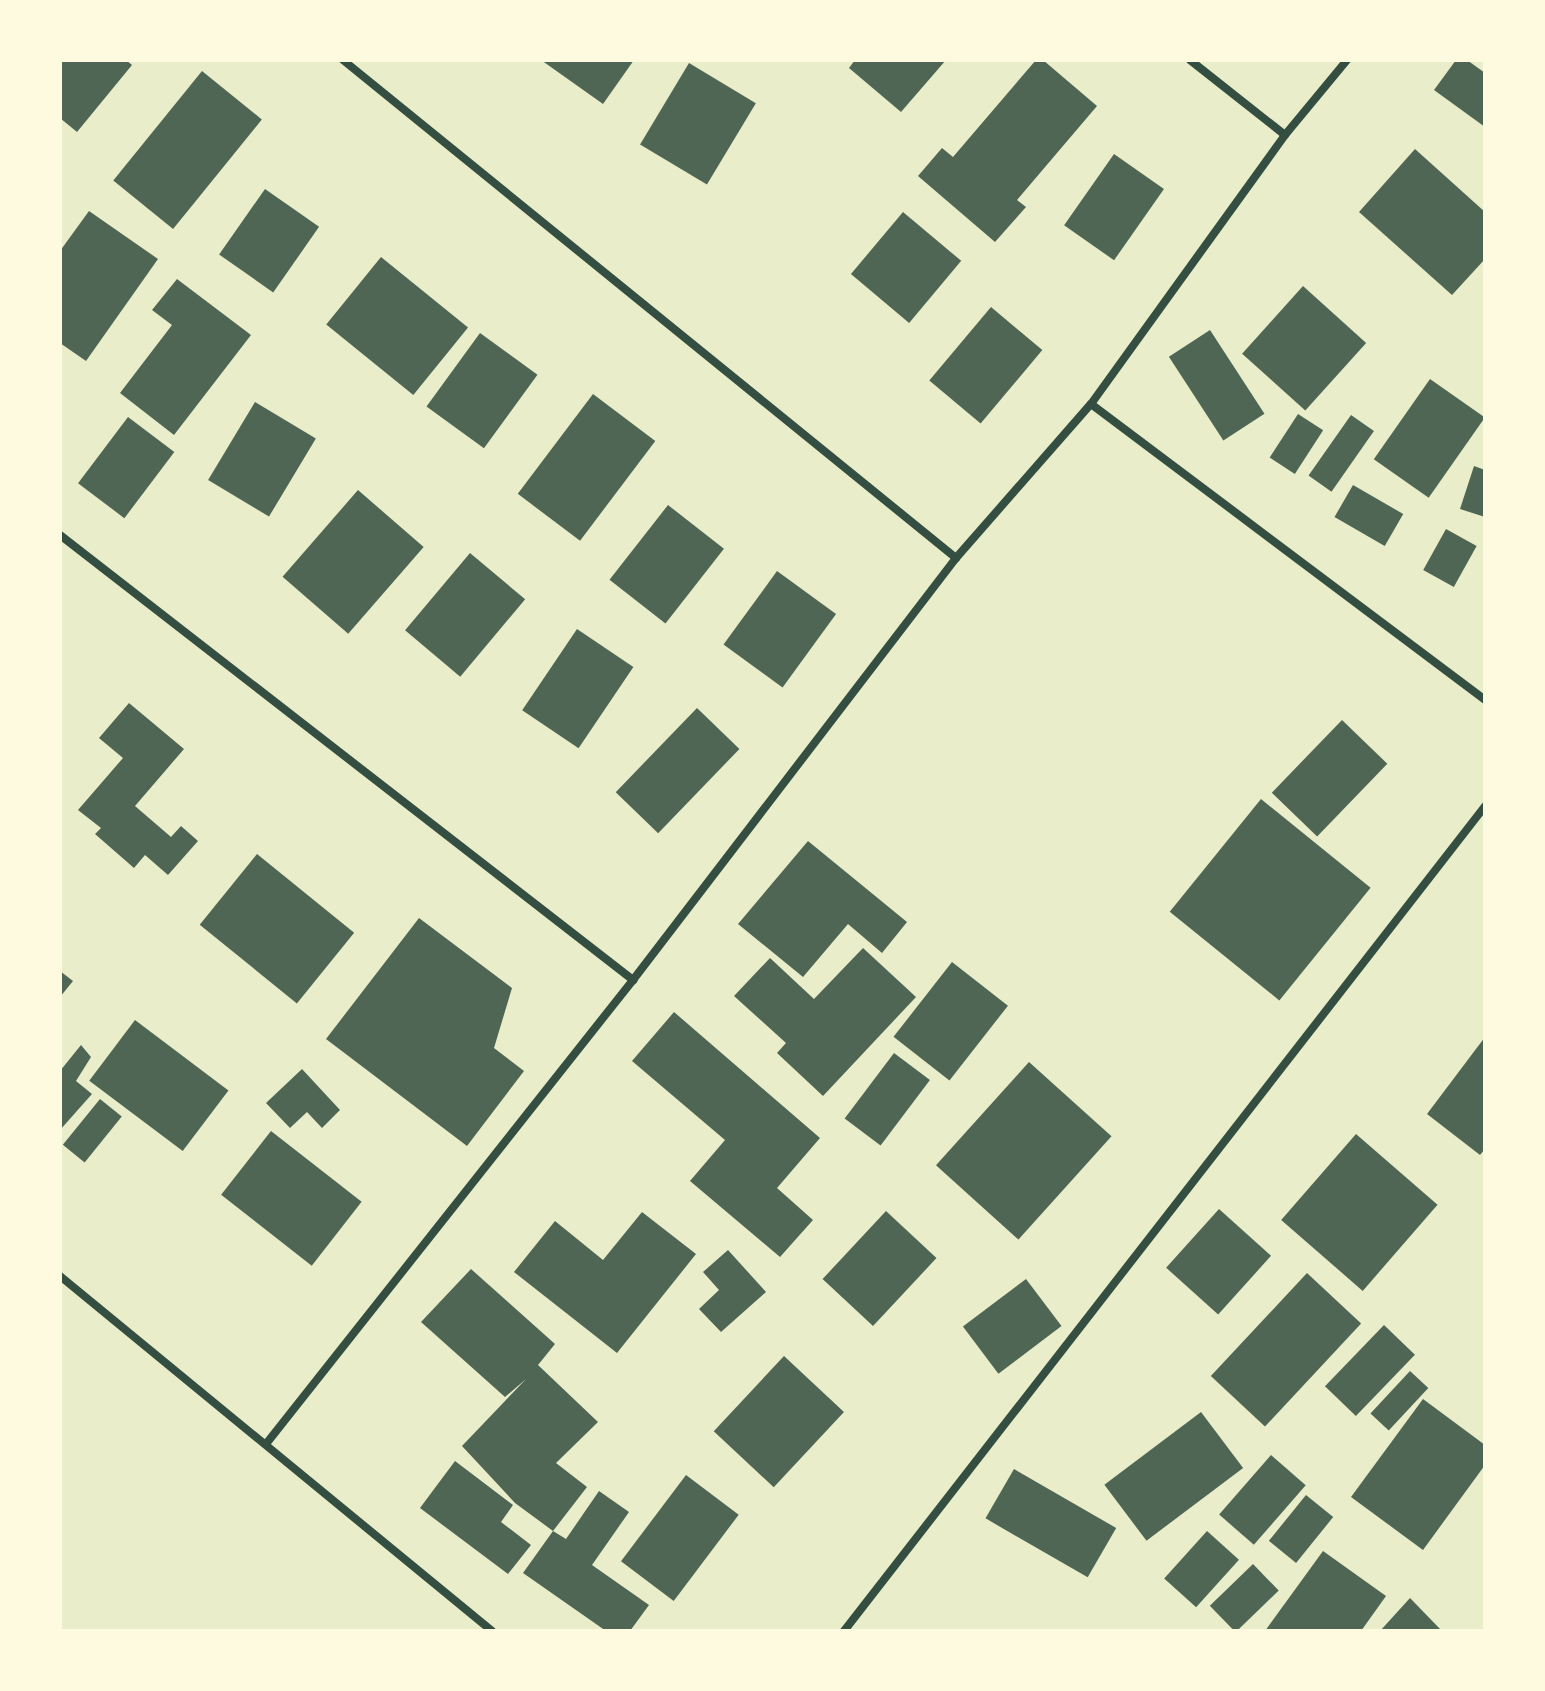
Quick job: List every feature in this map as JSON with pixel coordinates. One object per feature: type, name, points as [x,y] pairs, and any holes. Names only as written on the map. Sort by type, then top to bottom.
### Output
[{"type":"street","points":[[343,60],[956,558]]},
{"type":"street","points":[[1190,60],[1285,135]]},
{"type":"street","points":[[266,1444],[633,980],[956,558],[1091,404],[1285,135],[1347,60]]},
{"type":"street","points":[[1091,404],[1485,700]]},
{"type":"street","points":[[60,535],[633,980]]},
{"type":"street","points":[[844,1631],[1485,806]]},
{"type":"street","points":[[60,1276],[492,1631]]},
{"type":"building","points":[[60,60],[126,60],[132,65],[77,132],[60,118]]},
{"type":"building","points":[[541,60],[634,60],[603,104]]},
{"type":"building","points":[[855,60],[946,60],[901,112],[849,68]]},
{"type":"building","points":[[1036,60],[1043,60],[1097,106],[1017,200],[1026,207],[995,242],[918,176],[942,148],[953,157]]},
{"type":"building","points":[[1456,60],[1467,60],[1485,73],[1485,127],[1434,90]]},
{"type":"building","points":[[689,63],[756,103],[707,185],[640,144]]},
{"type":"building","points":[[202,71],[262,119],[173,229],[113,181]]},
{"type":"building","points":[[1415,149],[1485,212],[1485,259],[1452,295],[1359,212]]},
{"type":"building","points":[[1114,154],[1164,189],[1114,260],[1064,225]]},
{"type":"building","points":[[265,189],[319,227],[273,292],[219,255]]},
{"type":"building","points":[[89,211],[158,259],[86,361],[60,343],[60,251]]},
{"type":"building","points":[[903,212],[961,261],[909,323],[851,274]]},
{"type":"building","points":[[381,257],[468,327],[413,395],[326,325]]},
{"type":"building","points":[[177,279],[251,335],[174,435],[120,393],[172,325],[152,310]]},
{"type":"building","points":[[1303,286],[1366,343],[1305,411],[1242,354]]},
{"type":"building","points":[[991,307],[1042,350],[981,424],[929,381]]},
{"type":"building","points":[[1210,330],[1264,414],[1223,441],[1169,357]]},
{"type":"building","points":[[480,333],[537,375],[484,448],[427,407]]},
{"type":"building","points":[[1430,379],[1485,417],[1429,498],[1374,459]]},
{"type":"building","points":[[593,394],[655,441],[580,541],[518,494]]},
{"type":"building","points":[[255,402],[316,439],[269,517],[208,480]]},
{"type":"building","points":[[1298,414],[1323,430],[1295,474],[1270,458]]},
{"type":"building","points":[[1351,415],[1374,431],[1331,492],[1309,476]]},
{"type":"building","points":[[128,417],[174,452],[124,518],[78,483]]},
{"type":"building","points":[[1474,466],[1485,470],[1485,517],[1460,509]]},
{"type":"building","points":[[1353,485],[1403,514],[1385,546],[1334,517]]},
{"type":"building","points":[[358,490],[424,547],[348,634],[283,577]]},
{"type":"building","points":[[668,505],[724,549],[665,624],[610,580]]},
{"type":"building","points":[[1446,529],[1477,546],[1454,587],[1423,570]]},
{"type":"building","points":[[470,553],[525,599],[460,677],[405,630]]},
{"type":"building","points":[[777,571],[836,614],[783,688],[724,645]]},
{"type":"building","points":[[577,629],[633,667],[579,748],[522,710]]},
{"type":"building","points":[[129,703],[184,749],[135,806],[171,837],[181,826],[198,841],[168,875],[145,855],[134,868],[95,834],[101,828],[78,810],[123,758],[99,738]]},
{"type":"building","points":[[697,708],[739,749],[658,833],[616,792]]},
{"type":"building","points":[[1342,720],[1387,764],[1317,836],[1272,793]]},
{"type":"building","points":[[1261,799],[1371,888],[1279,1000],[1170,912]]},
{"type":"building","points":[[808,841],[907,922],[882,953],[848,924],[803,977],[738,924]]},
{"type":"building","points":[[257,854],[354,933],[297,1003],[200,925]]},
{"type":"building","points":[[419,918],[512,988],[494,1048],[524,1071],[467,1146],[326,1039]]},
{"type":"building","points":[[863,948],[916,997],[823,1096],[777,1053],[786,1043],[734,996],[770,958],[814,999]]},
{"type":"building","points":[[952,962],[1008,1006],[949,1081],[894,1037]]},
{"type":"building","points":[[60,971],[73,981],[60,997]]},
{"type":"building","points":[[674,1012],[820,1138],[777,1188],[813,1220],[780,1257],[690,1181],[725,1140],[632,1061]]},
{"type":"building","points":[[135,1020],[228,1090],[183,1151],[89,1081]]},
{"type":"building","points":[[1485,1037],[1485,1149],[1480,1155],[1427,1114]]},
{"type":"building","points":[[81,1045],[91,1057],[76,1081],[92,1094],[60,1130],[60,1071]]},
{"type":"building","points":[[894,1053],[930,1080],[881,1146],[845,1118]]},
{"type":"building","points":[[1029,1062],[1111,1136],[1018,1240],[936,1165]]},
{"type":"building","points":[[302,1069],[340,1110],[322,1128],[307,1112],[290,1128],[266,1103]]},
{"type":"building","points":[[100,1099],[122,1117],[85,1162],[63,1145]]},
{"type":"building","points":[[271,1131],[362,1202],[312,1266],[221,1195]]},
{"type":"building","points":[[1356,1134],[1438,1205],[1363,1291],[1281,1220]]},
{"type":"building","points":[[1219,1209],[1271,1256],[1218,1315],[1166,1268]]},
{"type":"building","points":[[886,1211],[936,1258],[873,1326],[823,1279]]},
{"type":"building","points":[[642,1212],[696,1254],[617,1353],[514,1272],[555,1221],[603,1260]]},
{"type":"building","points":[[728,1250],[766,1292],[721,1332],[699,1309],[719,1290],[703,1272]]},
{"type":"building","points":[[471,1269],[555,1344],[538,1365],[598,1422],[556,1463],[587,1487],[553,1531],[515,1503],[462,1446],[526,1379],[505,1397],[421,1322]]},
{"type":"building","points":[[1307,1273],[1361,1323],[1265,1427],[1211,1376]]},
{"type":"building","points":[[1026,1279],[1062,1326],[998,1374],[963,1327]]},
{"type":"building","points":[[1384,1325],[1415,1355],[1356,1416],[1325,1386]]},
{"type":"building","points":[[784,1356],[844,1412],[774,1487],[714,1431]]},
{"type":"building","points":[[1410,1371],[1428,1388],[1389,1430],[1370,1413]]},
{"type":"building","points":[[1423,1399],[1485,1445],[1485,1465],[1423,1550],[1351,1497]]},
{"type":"building","points":[[1201,1412],[1243,1468],[1146,1541],[1104,1485]]},
{"type":"building","points":[[1271,1455],[1306,1485],[1254,1545],[1219,1515]]},
{"type":"building","points":[[455,1461],[513,1505],[501,1522],[531,1545],[508,1574],[420,1508]]},
{"type":"building","points":[[1014,1469],[1116,1528],[1088,1577],[986,1518]]},
{"type":"building","points":[[686,1475],[739,1515],[674,1601],[621,1561]]},
{"type":"building","points":[[599,1491],[629,1512],[592,1565],[649,1605],[630,1631],[606,1631],[523,1573],[553,1531],[566,1539]]},
{"type":"building","points":[[1306,1495],[1333,1517],[1296,1563],[1269,1541]]},
{"type":"building","points":[[1207,1531],[1239,1560],[1196,1607],[1164,1579]]},
{"type":"building","points":[[1323,1551],[1386,1596],[1361,1631],[1265,1631]]},
{"type":"building","points":[[1253,1564],[1279,1591],[1237,1631],[1210,1606]]},
{"type":"building","points":[[1410,1598],[1442,1631],[1380,1631]]}]
